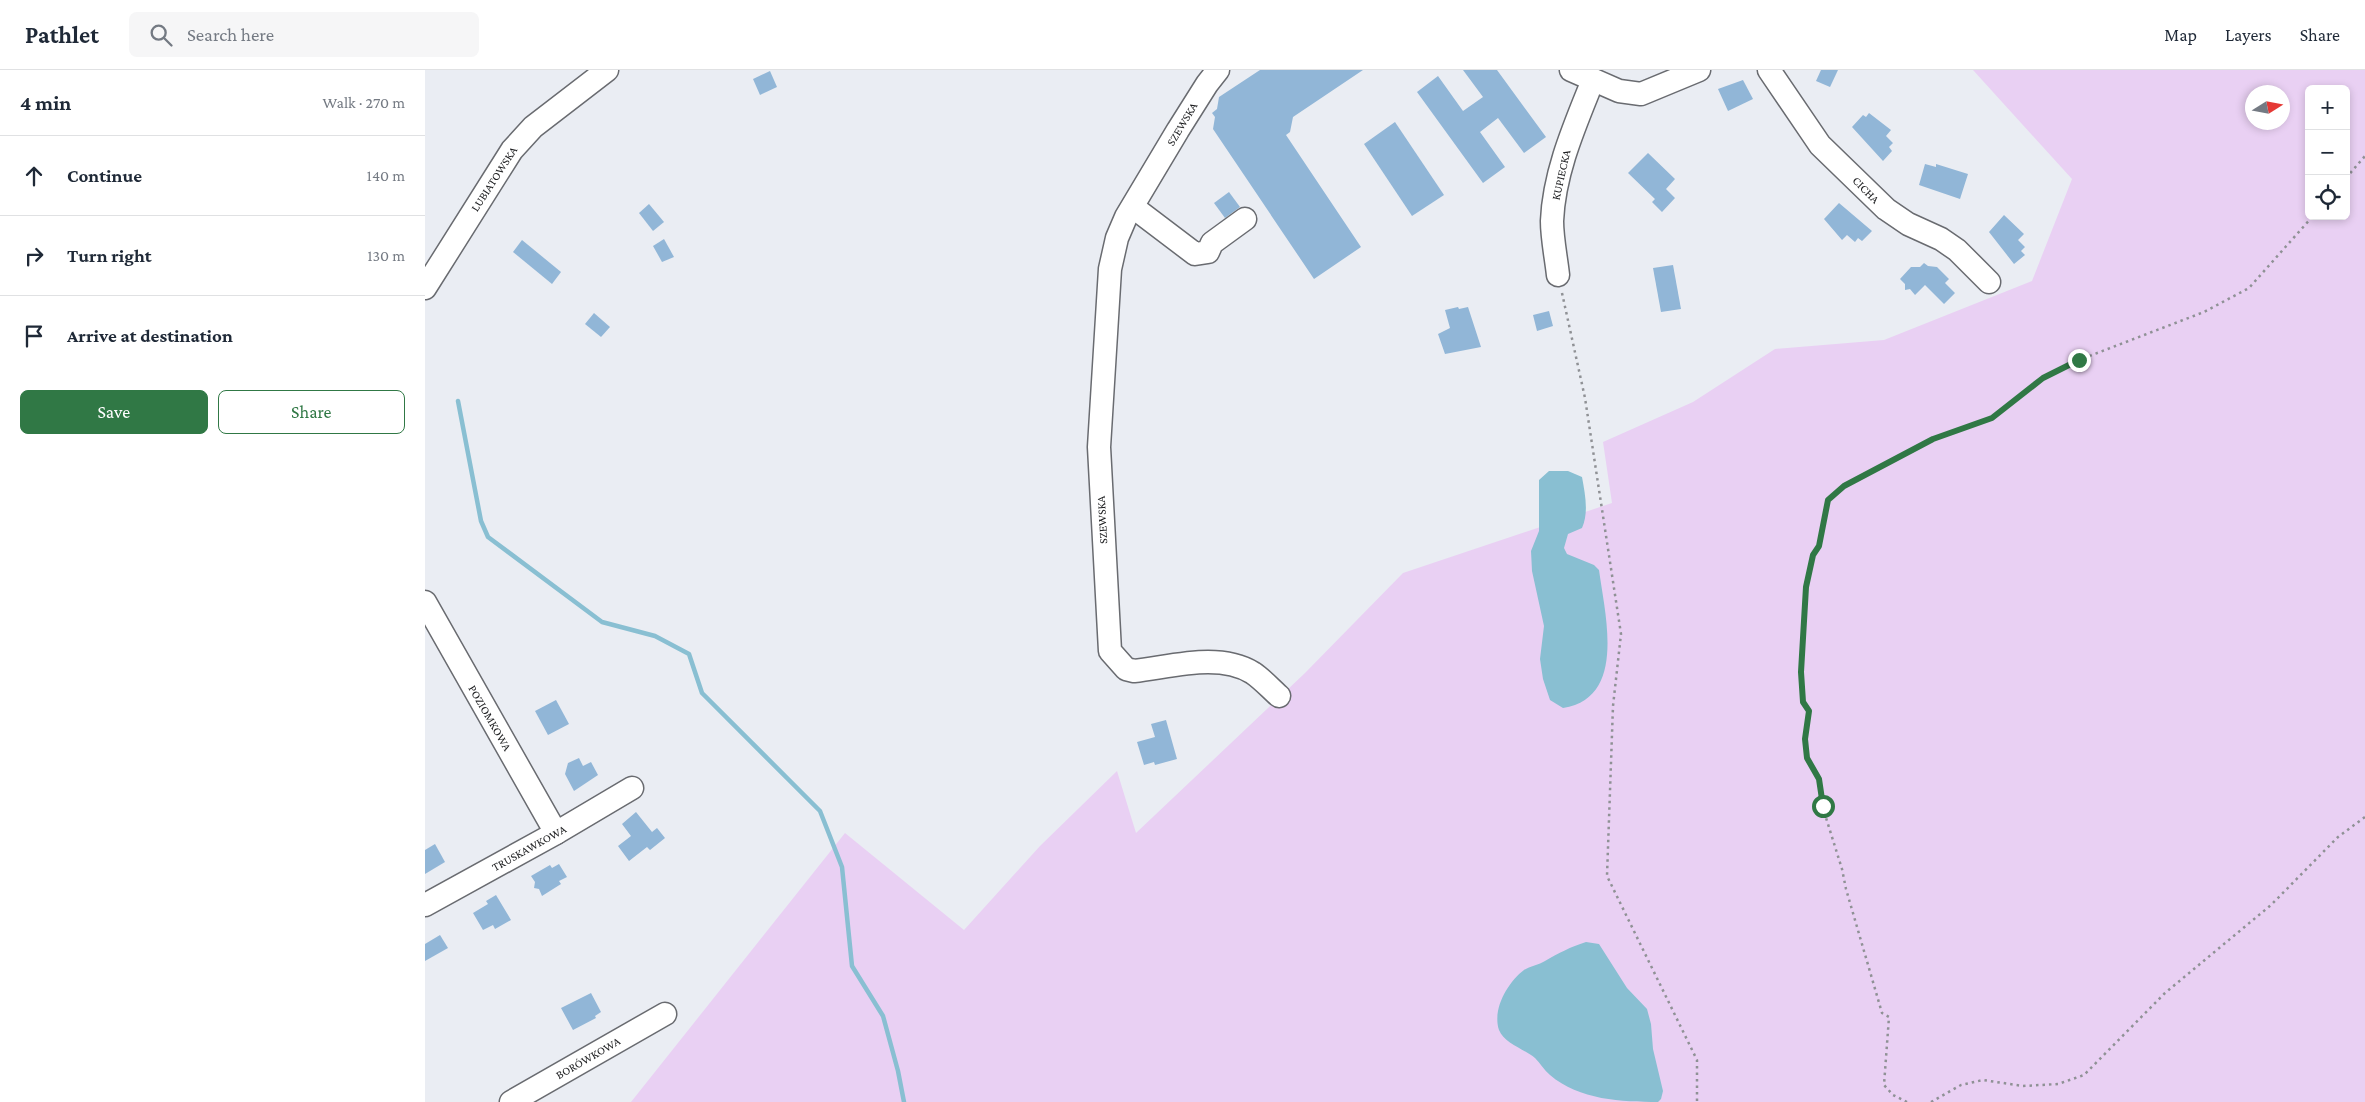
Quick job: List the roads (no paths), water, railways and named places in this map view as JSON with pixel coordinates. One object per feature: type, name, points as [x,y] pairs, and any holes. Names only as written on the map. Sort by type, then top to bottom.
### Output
[{"type":"street","name":"LUBIATOWSKA","points":[[425,288],[511,150],[533,127],[607,70]]},
{"type":"street","name":"SZEWSKA","points":[[1218,70],[1183,122],[1133,207],[1117,238],[1110,269],[1099,473],[1110,651],[1126,669],[1134,671],[1207,662],[1229,665],[1251,672],[1279,696]]},
{"type":"street","points":[[1581,73],[1619,91],[1641,94],[1699,70]]},
{"type":"street","name":"CICHA","points":[[1769,70],[1820,145],[1886,209],[1908,224],[1941,239],[1957,250],[1989,282]]},
{"type":"street","name":"KUPIECKA","points":[[1558,275],[1552,223],[1554,194],[1572,132],[1581,73]]},
{"type":"street","points":[[1133,207],[1195,254],[1208,252],[1212,243],[1245,219]]},
{"type":"street","name":"POZIOMKOWA","points":[[425,602],[556,834]]},
{"type":"street","name":"TRUSKAWKOWA","points":[[425,905],[556,834],[632,788]]},
{"type":"street","name":"BORÓWKOWA","points":[[511,1102],[665,1014]]},
{"type":"water","points":[[1549,471],[1568,471],[1582,477],[1586,503],[1584,522],[1582,528],[1568,534],[1564,548],[1567,554],[1594,565],[1599,570],[1607,631],[1607,652],[1604,672],[1596,689],[1583,701],[1563,708],[1550,700],[1543,679],[1540,659],[1544,626],[1532,571],[1531,551],[1539,531],[1539,480]]},
{"type":"water","points":[[1586,942],[1599,944],[1627,988],[1647,1009],[1651,1024],[1653,1049],[1663,1091],[1658,1102],[1601,1098],[1574,1090],[1550,1075],[1531,1055],[1505,1039],[1499,1030],[1497,1022],[1500,1005],[1512,981],[1524,970]]},
{"type":"waterway","points":[[458,401],[481,521],[488,537],[602,622],[655,636],[689,654],[702,693],[820,811],[842,867],[852,966],[883,1016],[898,1071],[904,1102]]}]
